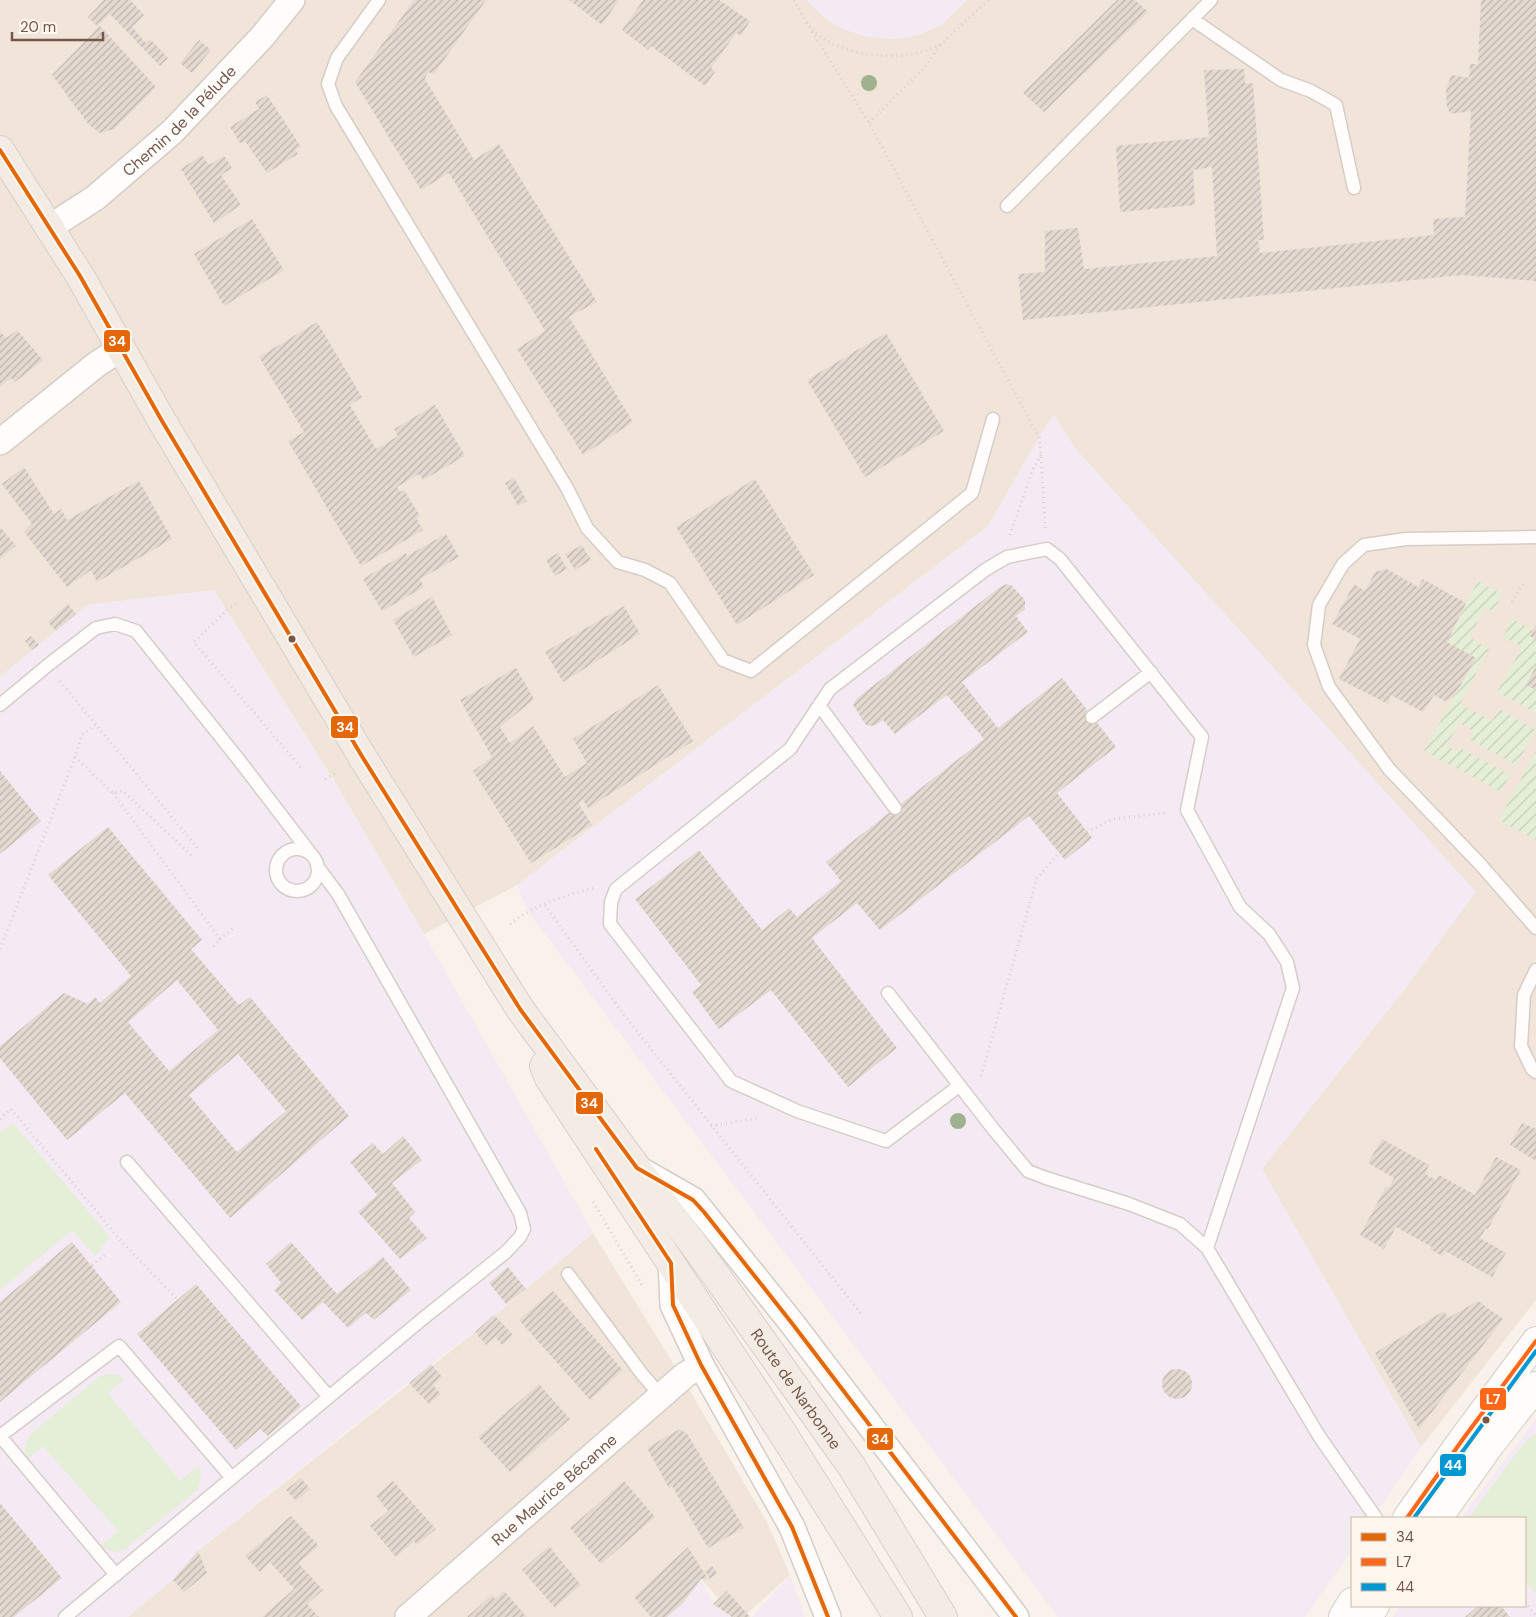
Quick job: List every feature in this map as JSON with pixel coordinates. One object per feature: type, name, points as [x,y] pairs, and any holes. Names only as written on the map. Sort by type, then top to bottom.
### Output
[{"type":"main road","name":"Route de Narbonne","points":[[0,150],[50,227],[122,348],[162,421],[374,774],[520,1009],[702,1256],[852,1466],[944,1617]]},
{"type":"main road","name":"Route de Narbonne","points":[[520,1009],[549,1078],[780,1429],[898,1617]]},
{"type":"street","name":"Chemin de la Pélude","points":[[50,227],[95,198],[172,132],[262,37],[292,0]]},
{"type":"street","points":[[0,442],[97,364],[122,348]]},
{"type":"street","name":"Route de Narbonne","points":[[637,1168],[693,1200],[791,1322],[1016,1617]]},
{"type":"street","points":[[671,1263],[673,1305],[701,1365],[792,1527],[828,1617]]},
{"type":"street","points":[[1408,1517],[1536,1341]]},
{"type":"street","name":"Rue Maurice Bécanne","points":[[408,1617],[685,1375],[701,1365]]},
{"type":"street","points":[[1439,1517],[1489,1446],[1536,1386]]},
{"type":"street","points":[[1342,1617],[1351,1604]]},
{"type":"lane","points":[[379,0],[336,58],[328,84],[336,106],[567,488],[587,528],[618,562],[645,570],[670,583],[723,660],[751,670],[972,493],[992,419]]},
{"type":"lane","points":[[1007,206],[1211,0]]},
{"type":"lane","points":[[1192,19],[1281,80],[1311,90],[1336,105],[1354,188]]},
{"type":"lane","points":[[1536,537],[1406,539],[1364,545],[1343,564],[1319,605],[1314,645],[1329,687],[1389,769],[1474,857],[1536,928]]},
{"type":"lane","points":[[960,1086],[886,1141],[797,1110],[731,1081],[610,924],[611,902],[616,888],[790,749],[830,689],[985,570],[1007,557],[1047,549],[1060,559],[1202,737],[1187,810],[1240,907],[1269,934],[1287,962],[1293,988],[1206,1248]]},
{"type":"lane","points":[[0,705],[96,628],[115,624],[136,631],[311,854],[317,866],[343,903],[516,1204],[524,1229],[520,1237],[506,1252],[66,1617]]},
{"type":"lane","points":[[1092,717],[1151,672]]},
{"type":"lane","points":[[819,706],[895,808]]},
{"type":"lane","points":[[311,854],[298,849],[285,853],[276,864],[277,877],[285,888],[306,890],[316,880],[317,866]]},
{"type":"lane","points":[[1536,970],[1524,995],[1521,1046],[1536,1072]]},
{"type":"lane","points":[[888,993],[1028,1171],[1129,1204],[1180,1224],[1206,1248],[1319,1436],[1375,1517]]},
{"type":"lane","points":[[127,1162],[329,1397]]},
{"type":"lane","points":[[568,1274],[642,1374],[661,1396]]},
{"type":"lane","points":[[116,1575],[0,1436],[119,1346],[232,1478]]},
{"type":"path","points":[[794,0],[869,123],[1038,437],[1042,454],[1047,549]]},
{"type":"path","points":[[869,123],[924,67],[942,44],[989,0]]},
{"type":"path","points":[[807,23],[820,36],[860,53],[901,56],[922,52],[942,44]]},
{"type":"path","points":[[985,570],[1010,534],[1033,469],[1042,454]]},
{"type":"path","points":[[1512,602],[1523,584]]},
{"type":"path","points":[[263,589],[227,610],[194,642],[301,768]]},
{"type":"path","points":[[48,665],[95,725],[199,850]]},
{"type":"path","points":[[0,949],[76,756],[82,735],[95,725]]},
{"type":"path","points":[[76,756],[113,793],[220,939]]},
{"type":"path","points":[[325,779],[341,770]]},
{"type":"path","points":[[113,793],[123,791],[192,856]]},
{"type":"path","points":[[1087,832],[1113,819],[1187,810]]},
{"type":"path","points":[[973,1103],[1037,878],[1059,853]]},
{"type":"path","points":[[510,924],[528,911],[562,897],[600,886],[616,888]]},
{"type":"path","points":[[545,905],[624,1015],[862,1315]]},
{"type":"path","points":[[212,948],[235,927]]},
{"type":"path","points":[[0,1119],[12,1109],[121,1242],[177,1299]]},
{"type":"path","points":[[92,1265],[106,1254]]},
{"type":"path","points":[[1526,1603],[1536,1616]]},
{"type":"shaded area","points":[[0,0],[807,0],[811,5],[941,25],[967,0],[1536,0],[1536,1300],[1421,1447],[1262,1169],[1407,986],[1054,415],[1039,437],[988,526],[517,885],[424,934],[338,787],[214,590],[87,605],[0,677]]},
{"type":"shaded area","points":[[807,0],[967,0],[941,25],[919,35],[895,39],[868,37],[845,30],[827,20]]},
{"type":"shaded area","points":[[1054,415],[1076,449],[1476,892],[1407,986],[1262,1169],[1421,1447],[1374,1517],[1351,1517],[1351,1551],[1305,1617],[1058,1617],[528,911],[517,885],[988,526],[1039,437]]},
{"type":"shaded area","points":[[214,590],[338,787],[424,934],[593,1233],[475,1332],[431,1364],[198,1551],[173,1580],[128,1617],[0,1617],[0,677],[87,605]]},
{"type":"shaded area","points":[[593,1233],[693,1396],[767,1522],[790,1575],[743,1617],[735,1617],[701,1579],[661,1617],[118,1617],[198,1551],[475,1332]]},
{"type":"shaded area","points":[[1536,1419],[1536,1617],[1393,1617],[1400,1607],[1526,1607],[1526,1517],[1462,1517]]},
{"type":"shaded area","points":[[790,1575],[805,1617],[752,1617]]},
{"type":"shaded area","points":[[701,1579],[713,1604],[732,1617],[667,1617]]},
{"type":"green space","points":[[1478,581],[1502,594],[1494,611],[1485,608],[1469,637],[1489,649],[1460,704],[1492,721],[1499,709],[1536,730],[1516,765],[1470,740],[1475,731],[1460,723],[1446,746],[1458,752],[1460,748],[1510,775],[1501,792],[1424,751],[1476,658],[1447,642]]},
{"type":"green space","points":[[1512,619],[1533,630],[1530,636],[1536,639],[1536,713],[1497,692],[1522,647],[1503,637]]},
{"type":"green space","points":[[1536,751],[1536,840],[1499,820]]},
{"type":"green space","points":[[13,1123],[110,1237],[95,1256],[72,1230],[0,1290],[0,1132]]},
{"type":"green space","points":[[118,1375],[125,1379],[108,1393],[180,1481],[199,1466],[201,1479],[197,1490],[124,1550],[116,1552],[100,1547],[118,1531],[43,1446],[27,1460],[25,1452],[26,1443],[32,1433],[100,1376]]},
{"type":"green space","points":[[1536,1433],[1536,1594],[1526,1582],[1526,1517],[1470,1517],[1523,1444]]},
{"type":"building","points":[[104,0],[132,0],[144,15],[132,27],[146,43],[150,39],[168,58],[160,66],[110,14],[97,26],[88,17]]},
{"type":"building","points":[[414,0],[486,0],[434,74],[428,72],[425,79],[474,160],[499,144],[597,302],[569,317],[633,422],[583,455],[517,349],[545,331],[449,173],[421,190],[355,82]]},
{"type":"building","points":[[569,0],[619,0],[602,25]]},
{"type":"building","points":[[643,0],[719,0],[750,21],[741,36],[736,33],[711,68],[715,72],[705,86],[651,46],[648,50],[622,30]]},
{"type":"building","points":[[1117,0],[1135,0],[1148,12],[1044,112],[1023,93]]},
{"type":"building","points":[[1481,0],[1536,0],[1536,281],[1462,275],[1023,320],[1018,274],[1045,272],[1045,231],[1078,228],[1084,269],[1217,256],[1212,167],[1193,170],[1195,205],[1120,212],[1116,146],[1209,137],[1204,70],[1244,69],[1245,84],[1253,83],[1264,240],[1258,240],[1260,253],[1434,235],[1433,219],[1465,217],[1471,111],[1450,114],[1447,106],[1446,91],[1451,75],[1469,78],[1470,64],[1478,64]]},
{"type":"building","points":[[100,26],[156,87],[114,129],[100,133],[89,125],[52,75]]},
{"type":"building","points":[[199,40],[211,50],[192,73],[180,63]]},
{"type":"building","points":[[267,95],[301,147],[295,150],[298,154],[267,173],[245,141],[240,143],[230,127],[259,109],[255,102]]},
{"type":"building","points":[[202,155],[209,165],[224,156],[232,168],[221,175],[241,205],[214,223],[181,169]]},
{"type":"building","points":[[252,219],[284,270],[224,306],[194,254]]},
{"type":"building","points":[[317,322],[362,397],[350,405],[376,449],[398,436],[394,429],[435,405],[465,456],[423,480],[419,474],[397,487],[400,492],[404,490],[420,516],[416,518],[423,530],[361,566],[288,441],[304,432],[259,357]]},
{"type":"building","points":[[17,330],[43,360],[15,382],[11,378],[0,387],[0,331],[6,338]]},
{"type":"building","points":[[886,333],[944,431],[865,477],[807,380]]},
{"type":"building","points":[[24,467],[54,514],[61,509],[67,520],[139,481],[172,539],[97,582],[91,570],[67,587],[24,532],[32,524],[2,484]]},
{"type":"building","points":[[514,478],[527,501],[518,506],[505,483]]},
{"type":"building","points":[[755,479],[814,575],[737,625],[676,527]]},
{"type":"building","points":[[0,527],[16,546],[0,559]]},
{"type":"building","points":[[446,534],[459,557],[420,579],[424,587],[382,611],[363,579],[406,553],[407,556]]},
{"type":"building","points":[[582,545],[591,560],[575,570],[565,554]]},
{"type":"building","points":[[558,553],[567,569],[555,576],[546,560]]},
{"type":"building","points":[[1387,569],[1418,587],[1423,579],[1466,603],[1447,642],[1476,658],[1453,698],[1445,701],[1434,695],[1423,712],[1391,695],[1388,704],[1339,679],[1360,639],[1332,624],[1354,584],[1365,591],[1375,572]]},
{"type":"building","points":[[1007,584],[1012,586],[1025,600],[1025,609],[1016,616],[1028,632],[962,682],[998,728],[1062,678],[1116,747],[1057,793],[1092,838],[1065,860],[1029,816],[880,930],[857,903],[812,938],[897,1048],[848,1087],[771,990],[719,1029],[692,992],[701,985],[635,899],[699,850],[762,930],[789,908],[797,917],[841,881],[826,862],[984,739],[947,695],[895,734],[883,720],[876,725],[866,725],[853,705],[856,699],[1000,587]]},
{"type":"building","points":[[432,597],[452,635],[414,657],[393,620]]},
{"type":"building","points":[[68,604],[76,614],[56,631],[48,622]]},
{"type":"building","points":[[624,606],[640,634],[563,682],[545,652]]},
{"type":"building","points":[[1536,625],[1536,639],[1530,636]]},
{"type":"building","points":[[31,636],[39,645],[32,650],[25,641]]},
{"type":"building","points":[[1536,666],[1536,690],[1526,685]]},
{"type":"building","points":[[516,668],[534,699],[500,727],[510,743],[533,726],[565,777],[587,763],[573,739],[658,685],[693,741],[588,808],[583,800],[578,803],[592,825],[531,863],[473,771],[492,757],[460,700]]},
{"type":"building","points":[[0,771],[41,821],[0,854]]},
{"type":"building","points":[[108,827],[202,940],[191,949],[239,1005],[250,997],[349,1116],[230,1218],[125,1093],[67,1140],[0,1058],[0,1046],[64,993],[88,1004],[95,997],[100,1003],[131,976],[48,875]],"holes":[[[177,980],[218,1030],[169,1071],[128,1022]],[[238,1054],[286,1111],[237,1152],[189,1095]]]},
{"type":"building","points":[[1522,1123],[1536,1129],[1536,1161],[1510,1145]]},
{"type":"building","points":[[403,1136],[422,1160],[392,1183],[415,1212],[409,1218],[427,1238],[400,1259],[358,1212],[377,1195],[350,1162],[373,1143],[383,1154]]},
{"type":"building","points":[[1382,1139],[1429,1165],[1425,1174],[1436,1180],[1439,1175],[1475,1195],[1496,1157],[1521,1170],[1488,1229],[1486,1228],[1480,1238],[1506,1253],[1492,1277],[1445,1251],[1442,1256],[1430,1249],[1432,1247],[1396,1227],[1384,1249],[1360,1235],[1386,1187],[1389,1188],[1394,1178],[1368,1163]]},
{"type":"building","points":[[72,1242],[121,1302],[0,1402],[0,1302]]},
{"type":"building","points":[[291,1242],[337,1294],[383,1257],[411,1290],[374,1320],[366,1313],[348,1328],[323,1302],[302,1320],[274,1290],[281,1283],[266,1264]]},
{"type":"building","points":[[508,1267],[526,1289],[506,1304],[489,1283]]},
{"type":"building","points":[[196,1284],[301,1406],[268,1436],[260,1429],[236,1450],[137,1334]]},
{"type":"building","points":[[553,1291],[623,1370],[590,1400],[519,1320]]},
{"type":"building","points":[[1478,1301],[1503,1319],[1419,1429],[1375,1353],[1444,1311],[1448,1318]]},
{"type":"building","points":[[494,1315],[513,1335],[502,1345],[495,1337],[486,1345],[475,1332]]},
{"type":"building","points":[[431,1364],[442,1377],[433,1385],[441,1394],[429,1404],[409,1383]]},
{"type":"building","points":[[1177,1369],[1188,1373],[1192,1384],[1188,1395],[1177,1399],[1166,1395],[1162,1384],[1166,1373]]},
{"type":"building","points":[[539,1384],[570,1419],[510,1472],[478,1437]]},
{"type":"building","points":[[680,1429],[688,1435],[744,1528],[708,1548],[672,1486],[669,1488],[647,1448]]},
{"type":"building","points":[[301,1478],[310,1489],[296,1501],[286,1490]]},
{"type":"building","points":[[393,1481],[436,1529],[417,1545],[414,1541],[396,1557],[370,1526],[388,1511],[376,1496]]},
{"type":"building","points":[[624,1481],[655,1517],[601,1564],[570,1528]]},
{"type":"building","points":[[0,1503],[62,1578],[14,1617],[0,1617]]},
{"type":"building","points":[[291,1516],[319,1546],[298,1563],[323,1590],[307,1604],[319,1617],[262,1617],[294,1589],[270,1562],[260,1572],[245,1556]]},
{"type":"building","points":[[549,1546],[581,1585],[555,1608],[522,1570]]},
{"type":"building","points":[[688,1547],[708,1579],[701,1579],[683,1603],[667,1617],[651,1617],[634,1597]]},
{"type":"building","points":[[198,1551],[207,1573],[184,1592],[173,1580]]},
{"type":"building","points":[[712,1566],[717,1573],[710,1579],[705,1571]]},
{"type":"building","points":[[504,1591],[527,1617],[467,1617],[492,1595],[495,1599]]},
{"type":"building","points":[[727,1591],[750,1617],[732,1617],[713,1604]]},
{"type":"building","points":[[1477,1607],[1502,1607],[1510,1617],[1465,1617]]},
{"type":"transit line","name":"34","points":[[0,150],[80,276],[162,421],[363,758],[520,1009],[637,1168],[693,1200],[704,1212],[791,1322],[1016,1617]]},
{"type":"transit line","name":"34","points":[[596,1149],[671,1263],[673,1305],[701,1365],[792,1527],[828,1617]]},
{"type":"transit line","name":"L7","points":[[1408,1517],[1536,1341]]},
{"type":"transit line","name":"44","points":[[1415,1517],[1536,1351]]}]
